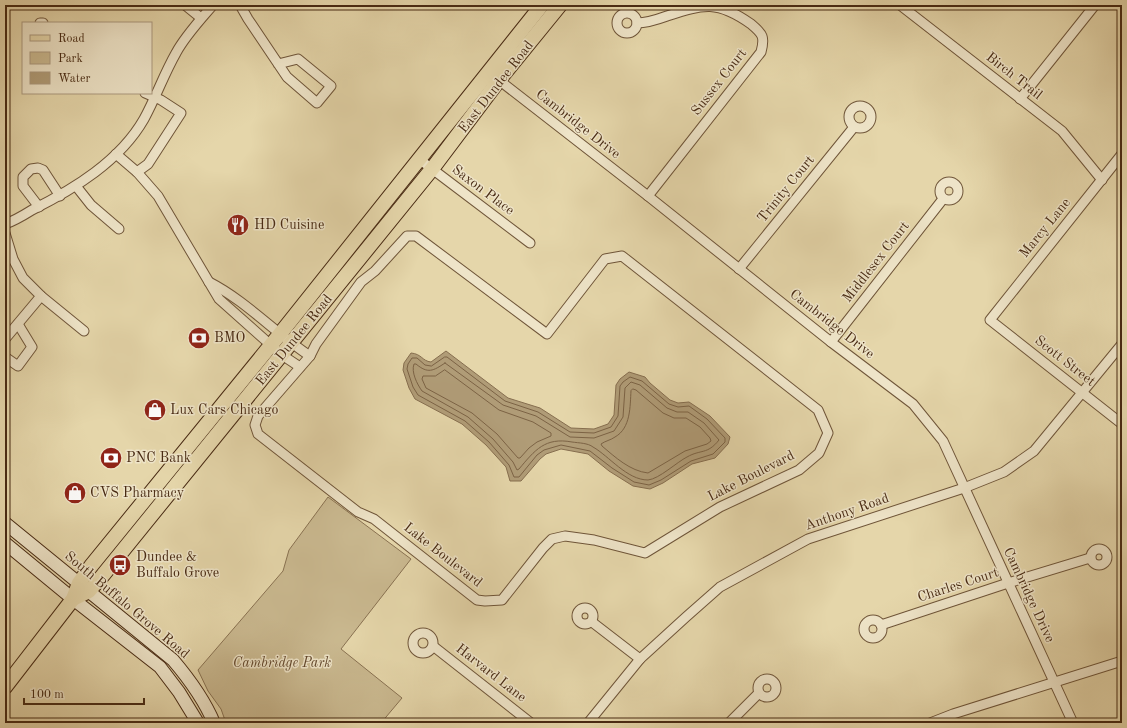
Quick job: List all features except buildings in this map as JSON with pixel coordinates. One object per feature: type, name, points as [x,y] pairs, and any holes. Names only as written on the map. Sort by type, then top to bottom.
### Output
[{"type":"main road","name":"East Dundee Road","points":[[84,587],[271,345],[285,339],[432,169],[542,5]]},
{"type":"main road","name":"East Dundee Road","points":[[5,687],[73,599],[282,355],[285,339],[419,159],[560,5]]},
{"type":"main road","name":"South Buffalo Grove Road","points":[[5,523],[173,660],[191,681],[207,707],[214,723]]},
{"type":"main road","name":"South Buffalo Grove Road","points":[[5,543],[73,599],[160,667],[179,692],[198,723]]},
{"type":"street","points":[[185,5],[201,18]]},
{"type":"street","points":[[5,224],[60,196],[76,186],[116,154],[143,120],[176,52],[201,18],[214,5]]},
{"type":"street","points":[[240,5],[248,19],[278,64],[287,77],[317,103],[331,86],[298,59],[278,64]]},
{"type":"street","name":"Birch Trail","points":[[900,5],[1062,131],[1102,180]]},
{"type":"street","name":"Sussex Court","points":[[636,23],[646,23],[690,9],[717,6],[735,12],[753,25],[762,34],[764,42],[761,52],[648,196]]},
{"type":"street","points":[[1020,99],[1090,7]]},
{"type":"street","name":"Cambridge Drive","points":[[494,76],[648,196],[831,342],[913,404],[943,441],[1073,723]]},
{"type":"street","points":[[137,172],[148,164],[181,113],[161,100],[147,94]]},
{"type":"street","name":"Trinity Court","points":[[739,269],[854,127]]},
{"type":"street","points":[[116,154],[137,172],[158,196],[219,299],[282,355],[300,367]]},
{"type":"street","name":"Marcy Lane","points":[[990,320],[1122,154]]},
{"type":"street","name":"Saxon Place","points":[[419,159],[530,243]]},
{"type":"street","points":[[39,207],[23,186],[23,177],[31,169],[38,168],[43,170],[60,196]]},
{"type":"street","points":[[76,186],[90,205],[119,229]]},
{"type":"street","name":"Middlesex Court","points":[[831,342],[943,199]]},
{"type":"street","points":[[5,233],[13,259],[23,278],[41,296],[84,332]]},
{"type":"street","name":"Lake Boulevard","points":[[407,236],[416,236],[547,334],[605,259],[622,256],[818,410],[828,433],[819,453],[798,470],[720,507],[645,553],[594,540],[565,536],[552,539],[543,548],[502,600],[477,600],[374,519],[358,512],[258,434],[255,424],[258,416],[310,356],[316,344],[361,282],[375,271],[407,236]]},
{"type":"street","points":[[209,282],[226,290],[285,339],[310,356]]},
{"type":"street","points":[[5,339],[41,296]]},
{"type":"street","name":"Scott Street","points":[[990,320],[1122,424]]},
{"type":"street","points":[[5,357],[18,366],[32,347],[18,324]]},
{"type":"street","name":"Anthony Road","points":[[588,723],[640,659],[720,587],[808,539],[964,488],[1004,472],[1034,451],[1122,344]]},
{"type":"street","name":"Charles Court","points":[[881,625],[1008,583],[1090,558]]},
{"type":"street","points":[[592,622],[640,659]]},
{"type":"street","name":"Harvard Lane","points":[[433,646],[532,723]]},
{"type":"street","points":[[930,723],[953,714],[1122,661]]},
{"type":"street","points":[[729,723],[759,692]]},
{"type":"street","points":[[953,714],[957,723]]},
{"type":"green space","name":"Cambridge Park","points":[[328,497],[411,559],[341,649],[402,698],[381,723],[226,723],[221,709],[208,691],[198,670],[283,571],[289,550]]},
{"type":"water","points":[[446,351],[508,398],[540,408],[571,428],[594,429],[608,424],[614,415],[616,385],[620,379],[629,372],[645,377],[670,400],[678,403],[689,402],[710,416],[730,437],[728,444],[715,458],[692,464],[663,483],[650,489],[633,486],[609,471],[588,454],[561,449],[546,454],[521,481],[510,481],[506,467],[486,445],[462,424],[415,399],[409,388],[403,370],[404,363],[411,353],[431,362]]},
{"type":"place","name":"HD Cuisine","points":[[238,225]]},
{"type":"place","name":"BMO","points":[[199,338]]},
{"type":"place","name":"Lux Cars Chicago","points":[[155,410]]},
{"type":"place","name":"PNC Bank","points":[[111,458]]},
{"type":"place","name":"CVS Pharmacy","points":[[75,493]]},
{"type":"place","name":"Dundee & Buffalo Grove","points":[[120,565]]}]
